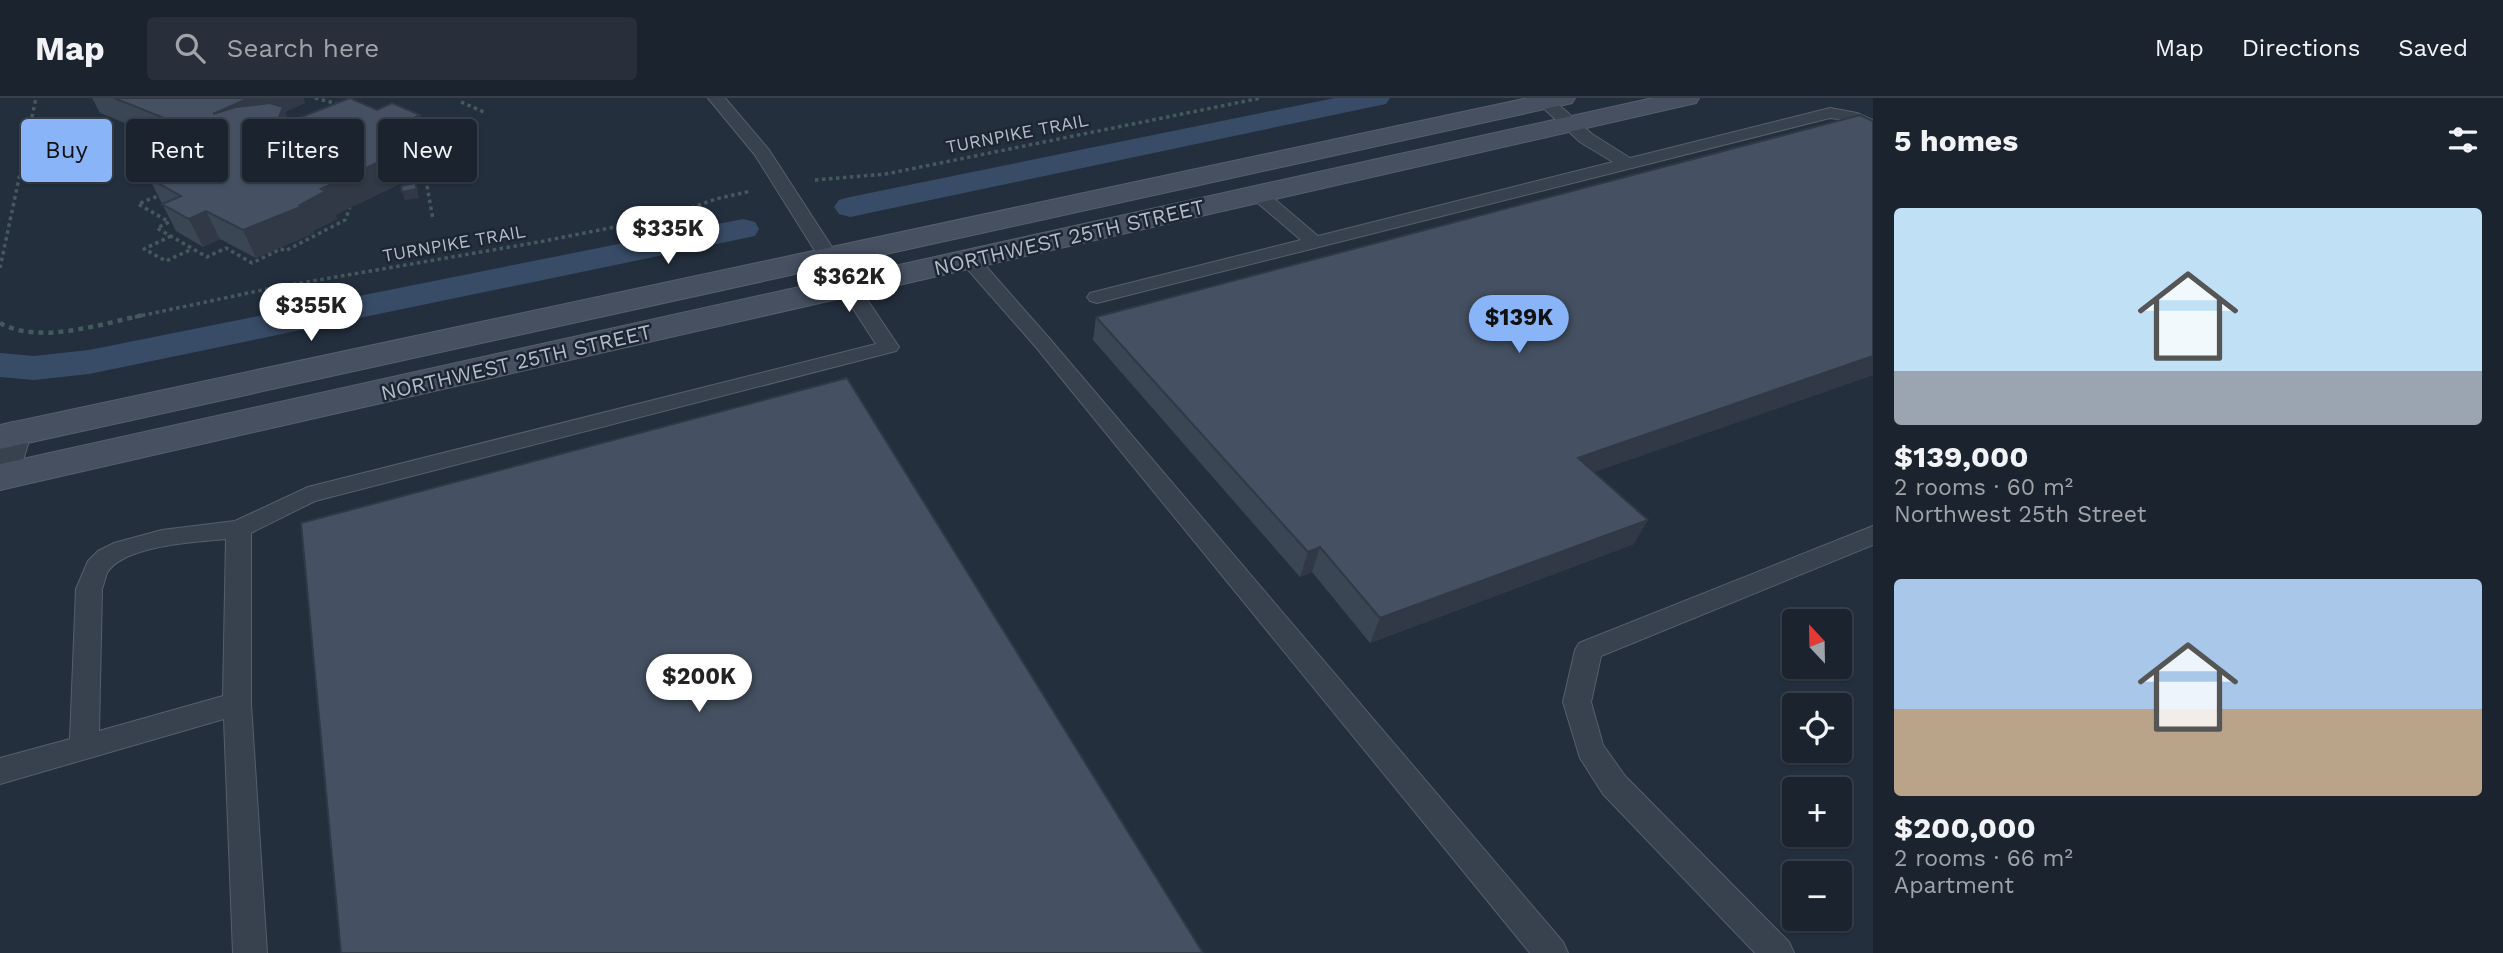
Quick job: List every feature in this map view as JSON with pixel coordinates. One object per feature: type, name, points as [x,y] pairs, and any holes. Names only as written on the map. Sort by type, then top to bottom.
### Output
[{"type":"main road","name":"NORTHWEST 25TH STREET","points":[[6,435],[829,258],[1560,108],[1687,98]]},
{"type":"main road","name":"NORTHWEST 25TH STREET","points":[[0,477],[1259,195],[1560,108]]},
{"type":"main road","points":[[829,258],[849,287]]},
{"type":"street","points":[[0,477],[6,435]]},
{"type":"lane","points":[[716,98],[754,142],[829,258]]},
{"type":"lane","points":[[1560,108],[1586,138],[1627,164]]},
{"type":"lane","points":[[1097,297],[1830,113],[1851,116],[1873,126]]},
{"type":"lane","points":[[1259,195],[1314,242]]},
{"type":"lane","points":[[970,260],[1042,342],[1551,953]]},
{"type":"lane","points":[[84,747],[89,589],[98,566],[116,552],[162,537],[239,529],[308,495],[889,347],[849,287]]},
{"type":"lane","points":[[239,529],[237,704],[250,953]]},
{"type":"lane","points":[[1777,953],[1615,785],[1590,749],[1577,702],[1589,650],[1873,535]]},
{"type":"lane","points":[[0,771],[237,704]]},
{"type":"path","points":[[0,268],[36,98]]},
{"type":"path","points":[[315,98],[344,106]]},
{"type":"path","name":"TURNPIKE TRAIL","points":[[819,179],[886,174],[1261,98]]},
{"type":"path","points":[[461,102],[486,113]]},
{"type":"path","points":[[169,161],[186,164],[181,172],[165,177],[151,175],[151,170],[169,161]]},
{"type":"path","points":[[426,182],[433,220]]},
{"type":"path","points":[[170,191],[138,204],[169,222],[157,228],[207,257],[226,248],[252,263],[281,249],[285,251],[345,220],[349,208]]},
{"type":"path","name":"TURNPIKE TRAIL","points":[[0,323],[27,334],[78,329],[272,288],[539,242],[660,218],[746,192]]},
{"type":"path","points":[[171,236],[144,249],[166,261],[193,249]]},
{"type":"building","points":[[114,98],[249,98],[213,114],[236,107],[270,103],[283,107],[279,117],[289,119],[242,119],[242,182],[336,182],[321,189],[326,191],[300,205],[303,206],[243,230],[206,211],[189,219],[162,204],[181,196],[156,182],[228,182],[228,119],[166,119]]},
{"type":"building","points":[[350,98],[377,110],[392,103],[420,115],[412,119],[378,119],[378,162],[364,169],[364,119],[297,119]]},
{"type":"building","points":[[1860,115],[1873,121],[1873,356],[1578,458],[1648,520],[1380,618],[1320,547],[1308,552],[1096,317]]},
{"type":"building","points":[[415,183],[417,189],[402,192],[401,186]]},
{"type":"building","points":[[847,378],[1203,953],[341,953],[301,523]]},
{"type":"waterway","points":[[850,207],[1376,98]]},
{"type":"waterway","points":[[0,365],[34,368],[89,362],[743,229]]}]
